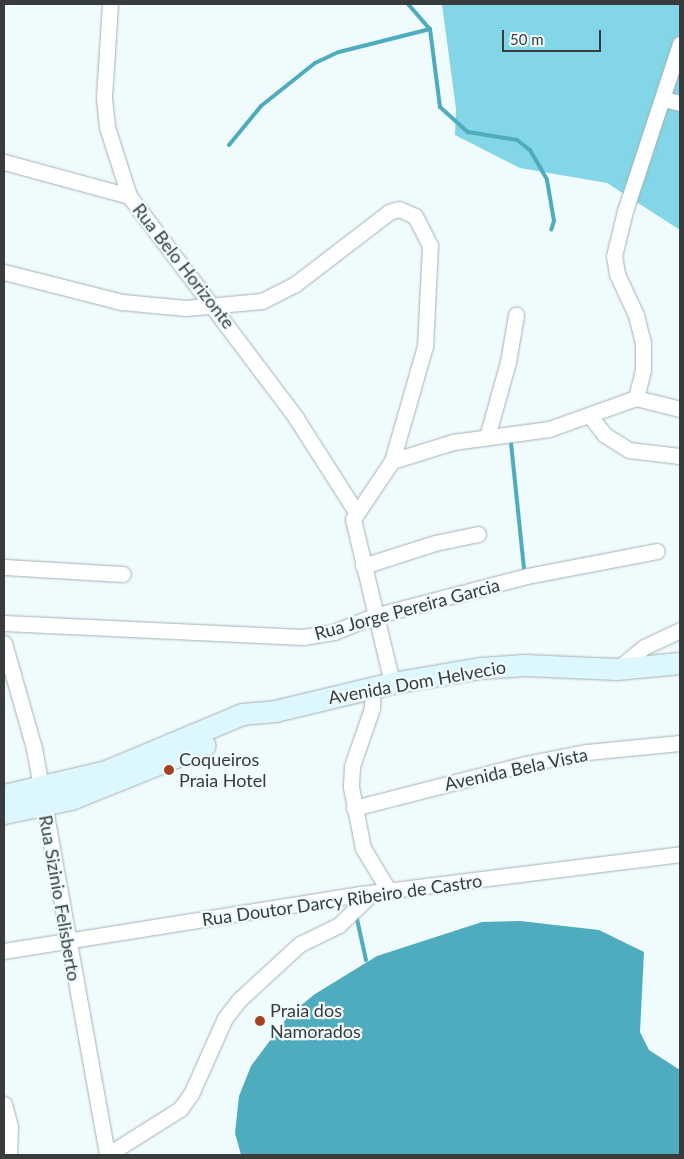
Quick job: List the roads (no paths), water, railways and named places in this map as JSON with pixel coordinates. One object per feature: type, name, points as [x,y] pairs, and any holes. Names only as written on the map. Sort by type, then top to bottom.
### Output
[{"type":"street","points":[[110,4],[106,118],[130,196]]},
{"type":"street","points":[[636,398],[643,370],[643,343],[636,315],[617,274],[614,256],[625,211],[664,99],[680,44]]},
{"type":"street","points":[[664,99],[680,103]]},
{"type":"street","name":"Rua Belo Horizonte","points":[[4,162],[130,196],[215,305],[296,418],[356,512]]},
{"type":"street","points":[[4,272],[122,302],[186,308],[262,301],[294,285],[371,223],[399,209],[415,216],[423,227],[431,263],[425,346],[392,462],[356,512],[353,526],[364,566],[374,616],[383,685],[372,708],[352,766],[354,808],[363,848],[389,891]]},
{"type":"street","points":[[487,437],[508,362],[516,315]]},
{"type":"street","points":[[392,462],[487,437],[549,429],[590,416],[636,398],[680,409]]},
{"type":"street","points":[[590,416],[605,435],[629,450],[680,456]]},
{"type":"street","points":[[364,566],[435,543],[478,534]]},
{"type":"street","name":"Rua Jorge Pereira Garcia","points":[[4,624],[303,637],[334,632],[374,616],[527,576],[657,551]]},
{"type":"street","points":[[4,567],[123,574]]},
{"type":"street","points":[[617,669],[644,647],[680,630]]},
{"type":"street","name":"Rua Sizinio Felisberto","points":[[4,643],[10,684],[43,796],[69,941],[80,1020],[107,1155]]},
{"type":"street","name":"Avenida Dom Helvecio","points":[[43,796],[242,714],[275,711],[383,685],[516,666],[617,669],[680,663]]},
{"type":"street","name":"Avenida Bela Vista","points":[[354,808],[525,764],[587,752],[680,743]]},
{"type":"street","points":[[4,795],[43,796]]},
{"type":"street","points":[[4,813],[43,796]]},
{"type":"street","name":"Rua Doutor Darcy Ribeiro de Castro","points":[[4,950],[372,893],[680,854]]},
{"type":"street","points":[[107,1155],[180,1109],[191,1094],[225,1018],[239,1000],[300,944],[339,925],[372,893]]},
{"type":"street","points":[[4,1104],[10,1127],[9,1155]]},
{"type":"waterway","points":[[408,4],[430,29],[440,107],[468,132],[517,140],[530,150],[547,180],[554,221],[551,230]]},
{"type":"waterway","points":[[229,145],[261,106],[315,63],[339,52],[430,29]]},
{"type":"waterway","points":[[511,443],[524,569]]},
{"type":"waterway","points":[[357,919],[366,960]]},
{"type":"place","name":"Coqueiros Praia Hotel","points":[[169,770]]},
{"type":"place","name":"Praia dos Namorados","points":[[260,1021]]}]
